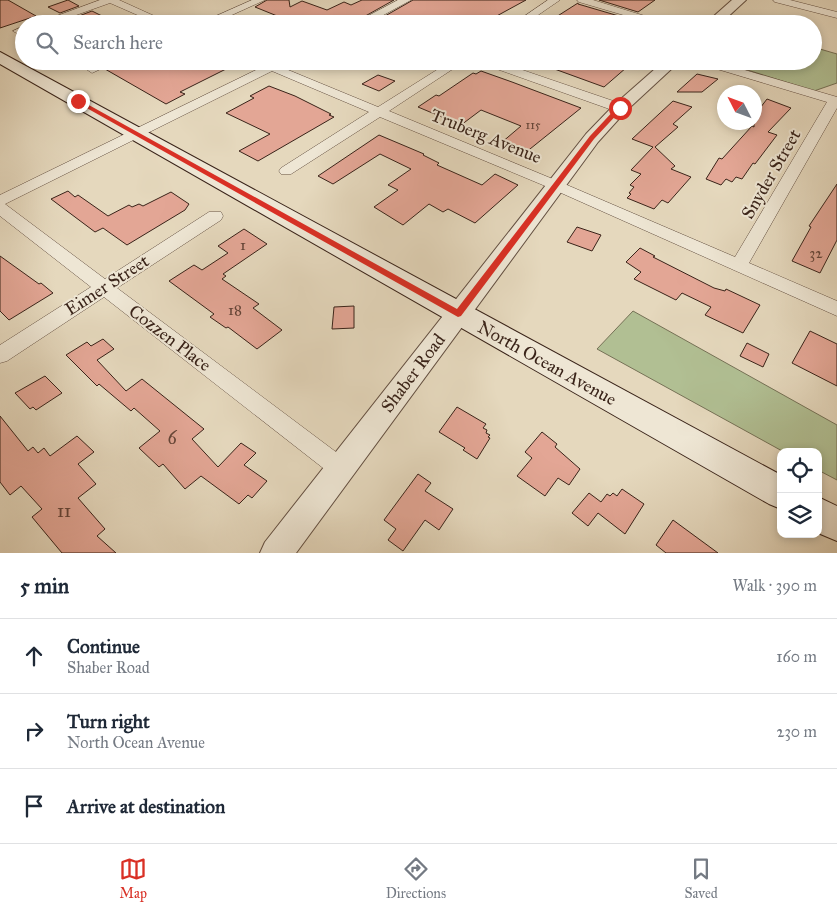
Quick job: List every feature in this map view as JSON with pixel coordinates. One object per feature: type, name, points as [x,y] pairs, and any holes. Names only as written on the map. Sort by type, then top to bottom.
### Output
[{"type":"main road","name":"North Ocean Avenue","points":[[0,57],[15,65]]},
{"type":"main road","name":"North Ocean Avenue","points":[[23,70],[777,491]]},
{"type":"main road","points":[[822,516],[837,524]]},
{"type":"street","points":[[66,15],[110,0],[146,15]]},
{"type":"street","points":[[224,15],[260,0]]},
{"type":"street","points":[[376,15],[406,0]]},
{"type":"street","points":[[532,15],[555,0]]},
{"type":"street","points":[[582,0],[634,15]]},
{"type":"street","points":[[722,15],[740,0]]},
{"type":"street","points":[[778,0],[837,15]]},
{"type":"street","points":[[0,201],[265,70]]},
{"type":"street","name":"Truberg Avenue","points":[[290,70],[378,112],[555,185],[837,309]]},
{"type":"street","points":[[286,171],[445,70]]},
{"type":"street","points":[[510,70],[620,108]]},
{"type":"street","name":"Shaber Road","points":[[276,553],[592,138],[620,108],[663,70]]},
{"type":"street","points":[[731,70],[836,101]]},
{"type":"street","name":"Snyder Street","points":[[739,266],[836,101]]},
{"type":"street","name":"Cozzen Place","points":[[0,208],[340,468]]},
{"type":"street","name":"Eimer Street","points":[[0,355],[215,216]]},
{"type":"green space","points":[[822,50],[837,54],[837,83],[814,91],[748,70],[822,70]]},
{"type":"green space","points":[[633,311],[837,425],[837,480],[822,472],[822,448],[777,448],[597,349]]},
{"type":"building","points":[[0,0],[8,0],[34,15],[15,15],[15,23],[0,28]]},
{"type":"building","points":[[68,0],[79,6],[60,13],[48,7]]},
{"type":"building","points":[[267,0],[289,0],[290,7],[302,1],[327,10],[344,2],[351,5],[362,0],[394,0],[367,15],[275,15],[255,7]]},
{"type":"building","points":[[413,0],[526,0],[498,15],[387,15]]},
{"type":"building","points":[[599,0],[655,0],[638,12]]},
{"type":"building","points":[[578,3],[615,15],[559,15]]},
{"type":"building","points":[[92,11],[100,15],[82,15]]},
{"type":"building","points":[[107,70],[224,70],[180,92],[185,94],[166,104]]},
{"type":"building","points":[[557,70],[624,70],[604,87]]},
{"type":"building","points":[[481,71],[581,108],[525,153],[501,143],[521,126],[481,110],[461,125],[418,107],[436,95],[439,96],[473,73],[476,74]]},
{"type":"building","points":[[697,74],[718,79],[702,92],[677,92]]},
{"type":"building","points":[[378,75],[395,81],[379,91],[362,84]]},
{"type":"building","points":[[269,86],[295,96],[334,117],[258,161],[239,151],[270,134],[226,113],[254,98],[250,96]]},
{"type":"building","points":[[767,99],[791,108],[768,132],[777,135],[755,164],[753,163],[742,179],[736,177],[732,182],[726,179],[721,185],[706,179],[719,158],[722,159],[748,130],[762,130],[762,106]]},
{"type":"building","points":[[673,101],[692,107],[673,124],[678,127],[655,147],[675,166],[671,169],[691,177],[668,203],[662,200],[654,209],[627,198],[634,187],[630,185],[641,174],[631,170],[653,147],[632,139]]},
{"type":"building","points":[[379,135],[424,154],[439,163],[437,165],[482,185],[495,174],[518,185],[475,223],[448,209],[443,212],[429,204],[403,225],[374,207],[398,190],[388,185],[411,169],[380,154],[333,184],[318,176]]},
{"type":"building","points":[[837,184],[837,240],[820,273],[792,261],[811,227],[809,226]]},
{"type":"building","points":[[68,191],[75,197],[78,195],[108,216],[129,205],[132,207],[139,204],[143,206],[171,192],[189,204],[185,210],[127,245],[103,228],[95,232],[51,199]]},
{"type":"building","points":[[577,227],[601,235],[592,251],[567,242]]},
{"type":"building","points":[[244,229],[267,244],[223,274],[226,276],[222,279],[259,304],[253,308],[282,330],[257,349],[228,327],[226,328],[210,317],[214,314],[169,281],[194,265],[202,270],[228,253],[218,246]]},
{"type":"building","points":[[640,248],[655,256],[653,257],[714,288],[725,291],[726,289],[760,305],[743,333],[705,315],[711,307],[682,293],[676,300],[634,279],[641,272],[626,262]]},
{"type":"building","points":[[0,256],[53,293],[9,320],[0,311]]},
{"type":"building","points":[[354,306],[354,328],[332,329],[334,307]]},
{"type":"building","points":[[810,331],[837,344],[837,386],[792,363]]},
{"type":"building","points":[[103,339],[114,349],[97,360],[126,391],[142,379],[204,429],[192,439],[218,467],[241,443],[256,453],[244,465],[267,481],[252,498],[248,495],[239,504],[201,476],[185,489],[163,464],[159,467],[139,448],[160,431],[134,408],[131,411],[99,384],[97,386],[66,355],[87,342],[91,346]]},
{"type":"building","points":[[747,343],[769,354],[763,367],[740,356]]},
{"type":"building","points":[[45,376],[62,393],[36,410],[33,407],[30,409],[15,393]]},
{"type":"building","points":[[457,407],[486,424],[483,428],[487,430],[486,433],[490,435],[488,437],[490,438],[477,459],[463,450],[465,448],[439,432]]},
{"type":"building","points":[[0,416],[28,451],[33,447],[38,453],[44,448],[50,456],[77,436],[94,452],[78,464],[96,484],[78,498],[105,529],[97,536],[116,553],[62,553],[32,517],[42,509],[21,486],[10,495],[0,482]]},
{"type":"building","points":[[542,432],[557,444],[555,447],[580,469],[569,485],[558,478],[545,496],[517,476],[532,458],[525,452]]},
{"type":"building","points":[[418,474],[431,483],[425,491],[453,509],[439,530],[425,520],[403,551],[388,540],[396,529],[384,520]]},
{"type":"building","points":[[622,489],[644,504],[625,534],[598,513],[588,526],[572,513],[589,493],[601,502],[607,494],[610,496],[613,493],[617,496]]},
{"type":"building","points":[[673,520],[718,553],[666,553],[656,545]]},
{"type":"route","points":[[78,101],[458,314],[555,185],[592,138],[620,108]]}]
